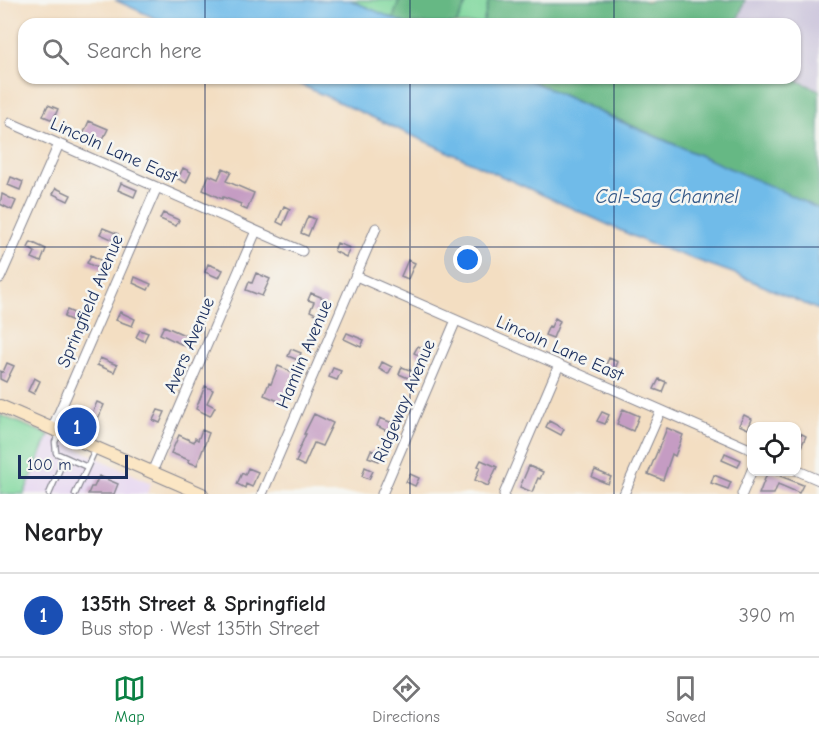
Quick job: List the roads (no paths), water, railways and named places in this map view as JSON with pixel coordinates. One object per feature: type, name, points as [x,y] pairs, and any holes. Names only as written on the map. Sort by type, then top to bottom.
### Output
[{"type":"street","name":"Lincoln Lane East","points":[[11,123],[302,251]]},
{"type":"street","points":[[0,278],[59,144]]},
{"type":"street","name":"Springfield Avenue","points":[[56,430],[157,187]]},
{"type":"street","name":"Hamlin Avenue","points":[[262,494],[376,228]]},
{"type":"street","name":"Avers Avenue","points":[[152,472],[256,231]]},
{"type":"street","name":"Lincoln Lane East","points":[[356,276],[747,448]]},
{"type":"street","name":"Ridgeway Avenue","points":[[382,494],[456,320]]},
{"type":"street","points":[[504,494],[559,365]]},
{"type":"street","points":[[0,406],[202,494]]},
{"type":"street","points":[[624,494],[661,410]]},
{"type":"street","points":[[801,472],[819,480]]},
{"type":"street","points":[[742,494],[750,476]]},
{"type":"lane","points":[[56,430],[56,453],[87,467]]},
{"type":"lane","points":[[75,494],[96,448]]},
{"type":"lane","points":[[49,494],[65,457]]},
{"type":"water","points":[[115,0],[350,0],[392,18],[155,18]]},
{"type":"water","name":"Cal-Sag Channel","points":[[299,84],[538,84],[819,209],[819,310],[733,273],[648,243]]},
{"type":"place","name":"135th Street & Springfield","points":[[77,427]]}]
